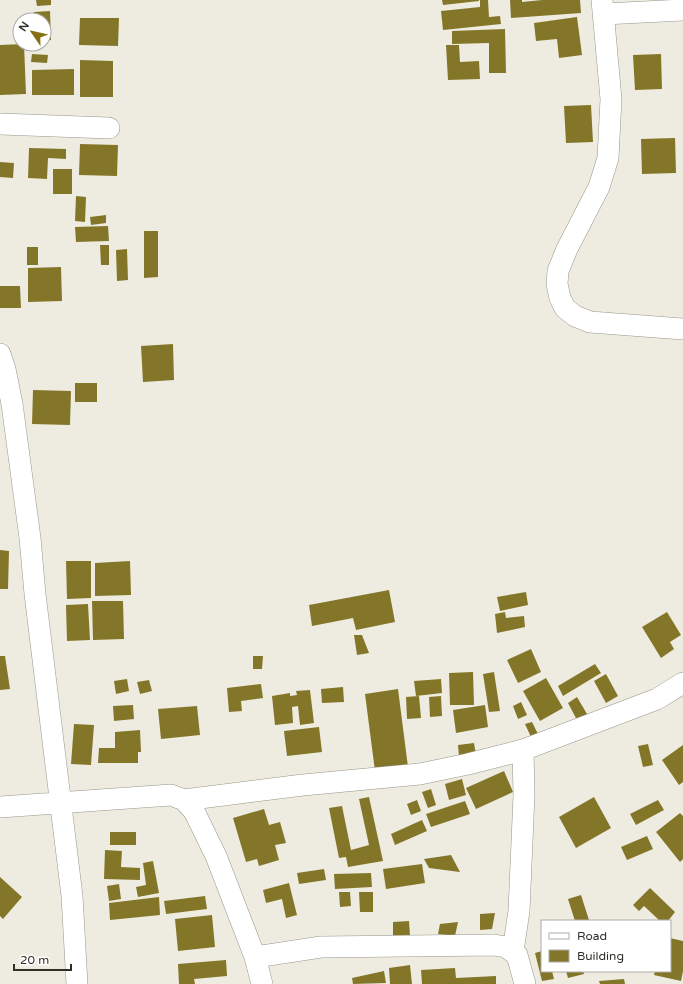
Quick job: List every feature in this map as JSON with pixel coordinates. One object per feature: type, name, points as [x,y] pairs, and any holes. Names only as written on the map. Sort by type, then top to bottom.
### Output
[{"type":"street","points":[[683,10],[603,7],[611,98],[608,158],[598,187],[567,249],[558,271],[560,298],[565,308],[575,316],[590,322],[683,330]]},
{"type":"street","points":[[0,124],[109,128]]},
{"type":"street","points":[[0,354],[5,369],[12,404],[30,538],[38,617],[72,896],[77,984]]},
{"type":"street","points":[[184,800],[303,785],[420,774],[524,750],[657,698],[683,683]]},
{"type":"street","points":[[513,951],[520,904],[524,750]]},
{"type":"street","points":[[0,807],[171,795],[184,800],[194,811],[216,856],[255,956],[262,984]]},
{"type":"street","points":[[255,956],[321,947],[388,945],[494,945],[513,951],[519,959],[524,984]]},
{"type":"building","points":[[36,0],[51,0],[51,5],[37,6]]},
{"type":"building","points":[[442,0],[479,0],[479,1],[443,5]]},
{"type":"building","points":[[480,0],[488,0],[489,17],[500,16],[501,24],[443,30],[441,11],[480,7]]},
{"type":"building","points":[[510,0],[522,0],[522,2],[542,0],[580,0],[581,13],[511,18]]},
{"type":"building","points":[[577,17],[582,55],[559,58],[557,39],[536,41],[534,23]]},
{"type":"building","points":[[80,18],[119,18],[118,46],[79,45]]},
{"type":"building","points":[[505,29],[506,73],[489,73],[489,43],[452,44],[452,31]]},
{"type":"building","points":[[12,44],[12,52],[24,52],[26,94],[0,95],[0,45]]},
{"type":"building","points":[[446,45],[459,45],[460,62],[479,61],[480,79],[448,80]]},
{"type":"building","points":[[32,54],[48,55],[47,63],[31,62]]},
{"type":"building","points":[[661,54],[662,89],[635,90],[633,55]]},
{"type":"building","points":[[80,60],[113,61],[113,97],[80,97]]},
{"type":"building","points":[[74,69],[74,95],[32,95],[32,70]]},
{"type":"building","points":[[591,105],[593,142],[566,143],[564,106]]},
{"type":"building","points":[[675,138],[676,173],[642,174],[641,139]]},
{"type":"building","points":[[80,144],[118,145],[117,176],[79,175]]},
{"type":"building","points":[[29,148],[66,149],[66,159],[48,158],[47,179],[28,178]]},
{"type":"building","points":[[0,162],[14,163],[13,178],[0,177]]},
{"type":"building","points":[[53,169],[72,169],[72,194],[53,194]]},
{"type":"building","points":[[76,196],[86,197],[85,222],[75,221]]},
{"type":"building","points":[[106,215],[106,223],[91,225],[90,217]]},
{"type":"building","points":[[108,226],[109,241],[76,242],[75,227]]},
{"type":"building","points":[[144,231],[158,231],[158,277],[144,278]]},
{"type":"building","points":[[100,245],[109,245],[109,265],[101,265]]},
{"type":"building","points":[[27,247],[38,247],[38,265],[27,265]]},
{"type":"building","points":[[127,249],[128,280],[117,281],[116,250]]},
{"type":"building","points":[[61,267],[62,301],[28,302],[28,268]]},
{"type":"building","points":[[0,286],[20,286],[21,308],[0,308]]},
{"type":"building","points":[[173,344],[174,380],[143,382],[141,346]]},
{"type":"building","points":[[75,383],[97,383],[97,402],[75,402]]},
{"type":"building","points":[[33,390],[71,391],[70,425],[32,424]]},
{"type":"building","points":[[0,550],[9,551],[8,589],[0,589]]},
{"type":"building","points":[[66,561],[91,561],[91,598],[67,599]]},
{"type":"building","points":[[130,561],[131,595],[95,596],[95,563]]},
{"type":"building","points":[[389,590],[395,622],[356,630],[353,618],[312,626],[309,605]]},
{"type":"building","points":[[526,592],[528,605],[500,611],[497,597]]},
{"type":"building","points":[[92,601],[123,601],[124,639],[93,640]]},
{"type":"building","points":[[88,604],[90,640],[67,641],[66,605]]},
{"type":"building","points":[[505,612],[506,618],[524,616],[525,627],[497,633],[495,614]]},
{"type":"building","points":[[667,612],[681,635],[670,642],[674,649],[661,658],[642,627]]},
{"type":"building","points":[[354,635],[362,635],[369,653],[357,655]]},
{"type":"building","points":[[531,649],[541,672],[518,683],[507,660]]},
{"type":"building","points":[[0,656],[5,656],[10,689],[0,690]]},
{"type":"building","points":[[253,656],[263,656],[262,669],[253,669]]},
{"type":"building","points":[[595,664],[601,673],[563,696],[558,686]]},
{"type":"building","points":[[473,672],[474,705],[450,705],[449,673]]},
{"type":"building","points":[[494,672],[500,711],[489,712],[483,674]]},
{"type":"building","points":[[606,674],[618,696],[606,703],[594,681]]},
{"type":"building","points":[[546,678],[563,708],[540,721],[523,691]]},
{"type":"building","points":[[127,679],[129,691],[116,694],[114,681]]},
{"type":"building","points":[[441,679],[442,693],[416,696],[414,681]]},
{"type":"building","points":[[149,680],[152,691],[140,694],[137,682]]},
{"type":"building","points":[[261,684],[263,698],[241,701],[242,711],[229,712],[227,688]]},
{"type":"building","points":[[343,687],[344,702],[322,703],[321,689]]},
{"type":"building","points":[[398,689],[408,767],[375,771],[365,694]]},
{"type":"building","points":[[310,690],[314,723],[300,725],[298,706],[292,707],[293,723],[275,725],[272,696],[290,693],[290,696],[297,695],[296,691]]},
{"type":"building","points":[[419,696],[421,718],[407,719],[406,697]]},
{"type":"building","points":[[441,696],[442,716],[430,717],[429,697]]},
{"type":"building","points":[[577,697],[587,714],[577,720],[568,703]]},
{"type":"building","points":[[521,702],[527,715],[518,719],[513,706]]},
{"type":"building","points":[[133,705],[134,719],[114,721],[113,706]]},
{"type":"building","points":[[485,705],[488,727],[456,733],[453,710]]},
{"type":"building","points":[[197,706],[200,735],[161,739],[158,709]]},
{"type":"building","points":[[532,722],[538,734],[531,737],[525,724]]},
{"type":"building","points":[[74,724],[94,725],[91,765],[71,764]]},
{"type":"building","points":[[319,727],[322,752],[287,756],[284,731]]},
{"type":"building","points":[[140,730],[141,752],[138,752],[138,763],[98,763],[99,748],[115,748],[115,732]]},
{"type":"building","points":[[474,743],[476,755],[459,757],[458,745]]},
{"type":"building","points":[[648,744],[653,765],[643,767],[638,746]]},
{"type":"building","points":[[683,745],[683,782],[679,785],[662,760]]},
{"type":"building","points":[[504,771],[513,792],[476,809],[466,788]]},
{"type":"building","points":[[462,779],[466,795],[449,800],[445,784]]},
{"type":"building","points":[[431,789],[436,805],[428,808],[422,792]]},
{"type":"building","points":[[369,797],[383,861],[348,867],[346,857],[339,858],[329,808],[342,806],[351,850],[369,845],[359,799]]},
{"type":"building","points":[[594,797],[611,828],[576,848],[559,817]]},
{"type":"building","points":[[417,800],[421,811],[411,815],[407,804]]},
{"type":"building","points":[[658,800],[664,810],[636,825],[630,814]]},
{"type":"building","points":[[465,801],[470,814],[431,827],[426,814]]},
{"type":"building","points":[[264,809],[269,825],[280,822],[286,843],[275,845],[279,860],[259,866],[257,859],[246,862],[233,818]]},
{"type":"building","points":[[680,813],[683,816],[683,859],[680,862],[656,832]]},
{"type":"building","points":[[422,820],[427,831],[395,845],[391,834]]},
{"type":"building","points":[[110,832],[136,832],[136,845],[110,845]]},
{"type":"building","points":[[647,836],[653,849],[627,860],[621,847]]},
{"type":"building","points":[[105,850],[122,851],[121,867],[140,868],[140,880],[104,879]]},
{"type":"building","points":[[451,855],[460,872],[429,868],[424,859]]},
{"type":"building","points":[[153,861],[159,893],[138,897],[136,887],[146,885],[143,863]]},
{"type":"building","points":[[422,864],[425,883],[386,889],[383,869]]},
{"type":"building","points":[[324,869],[326,880],[299,884],[297,873]]},
{"type":"building","points":[[371,873],[372,887],[335,889],[334,874]]},
{"type":"building","points":[[0,877],[22,897],[3,919],[0,916]]},
{"type":"building","points":[[289,883],[297,915],[286,918],[282,899],[266,903],[263,890]]},
{"type":"building","points":[[119,884],[121,899],[109,901],[107,886]]},
{"type":"building","points":[[650,888],[675,912],[669,920],[659,920],[644,906],[639,911],[633,905]]},
{"type":"building","points":[[339,892],[350,892],[351,906],[340,907]]},
{"type":"building","points":[[359,892],[373,892],[373,912],[360,912]]},
{"type":"building","points":[[581,895],[589,920],[575,920],[568,899]]},
{"type":"building","points":[[205,896],[207,909],[166,914],[164,901]]},
{"type":"building","points":[[159,897],[160,915],[110,920],[109,903]]},
{"type":"building","points":[[495,913],[492,929],[480,930],[480,914]]},
{"type":"building","points":[[212,915],[215,947],[178,951],[175,919]]},
{"type":"building","points":[[409,921],[410,936],[393,937],[393,922]]},
{"type":"building","points":[[458,922],[455,936],[438,934],[440,924]]},
{"type":"building","points":[[671,938],[683,941],[683,971],[681,981],[654,975],[655,972],[671,972]]},
{"type":"building","points":[[541,951],[541,972],[552,972],[554,979],[542,981],[535,953]]},
{"type":"building","points":[[226,960],[227,976],[194,979],[195,984],[179,984],[178,964]]},
{"type":"building","points":[[410,965],[412,984],[390,984],[389,968]]},
{"type":"building","points":[[455,968],[456,978],[496,976],[496,984],[422,984],[421,970]]},
{"type":"building","points":[[384,971],[386,983],[353,984],[352,978]]},
{"type":"building","points":[[566,972],[583,972],[584,974],[568,978]]},
{"type":"building","points":[[624,979],[625,984],[600,984],[599,981]]}]
